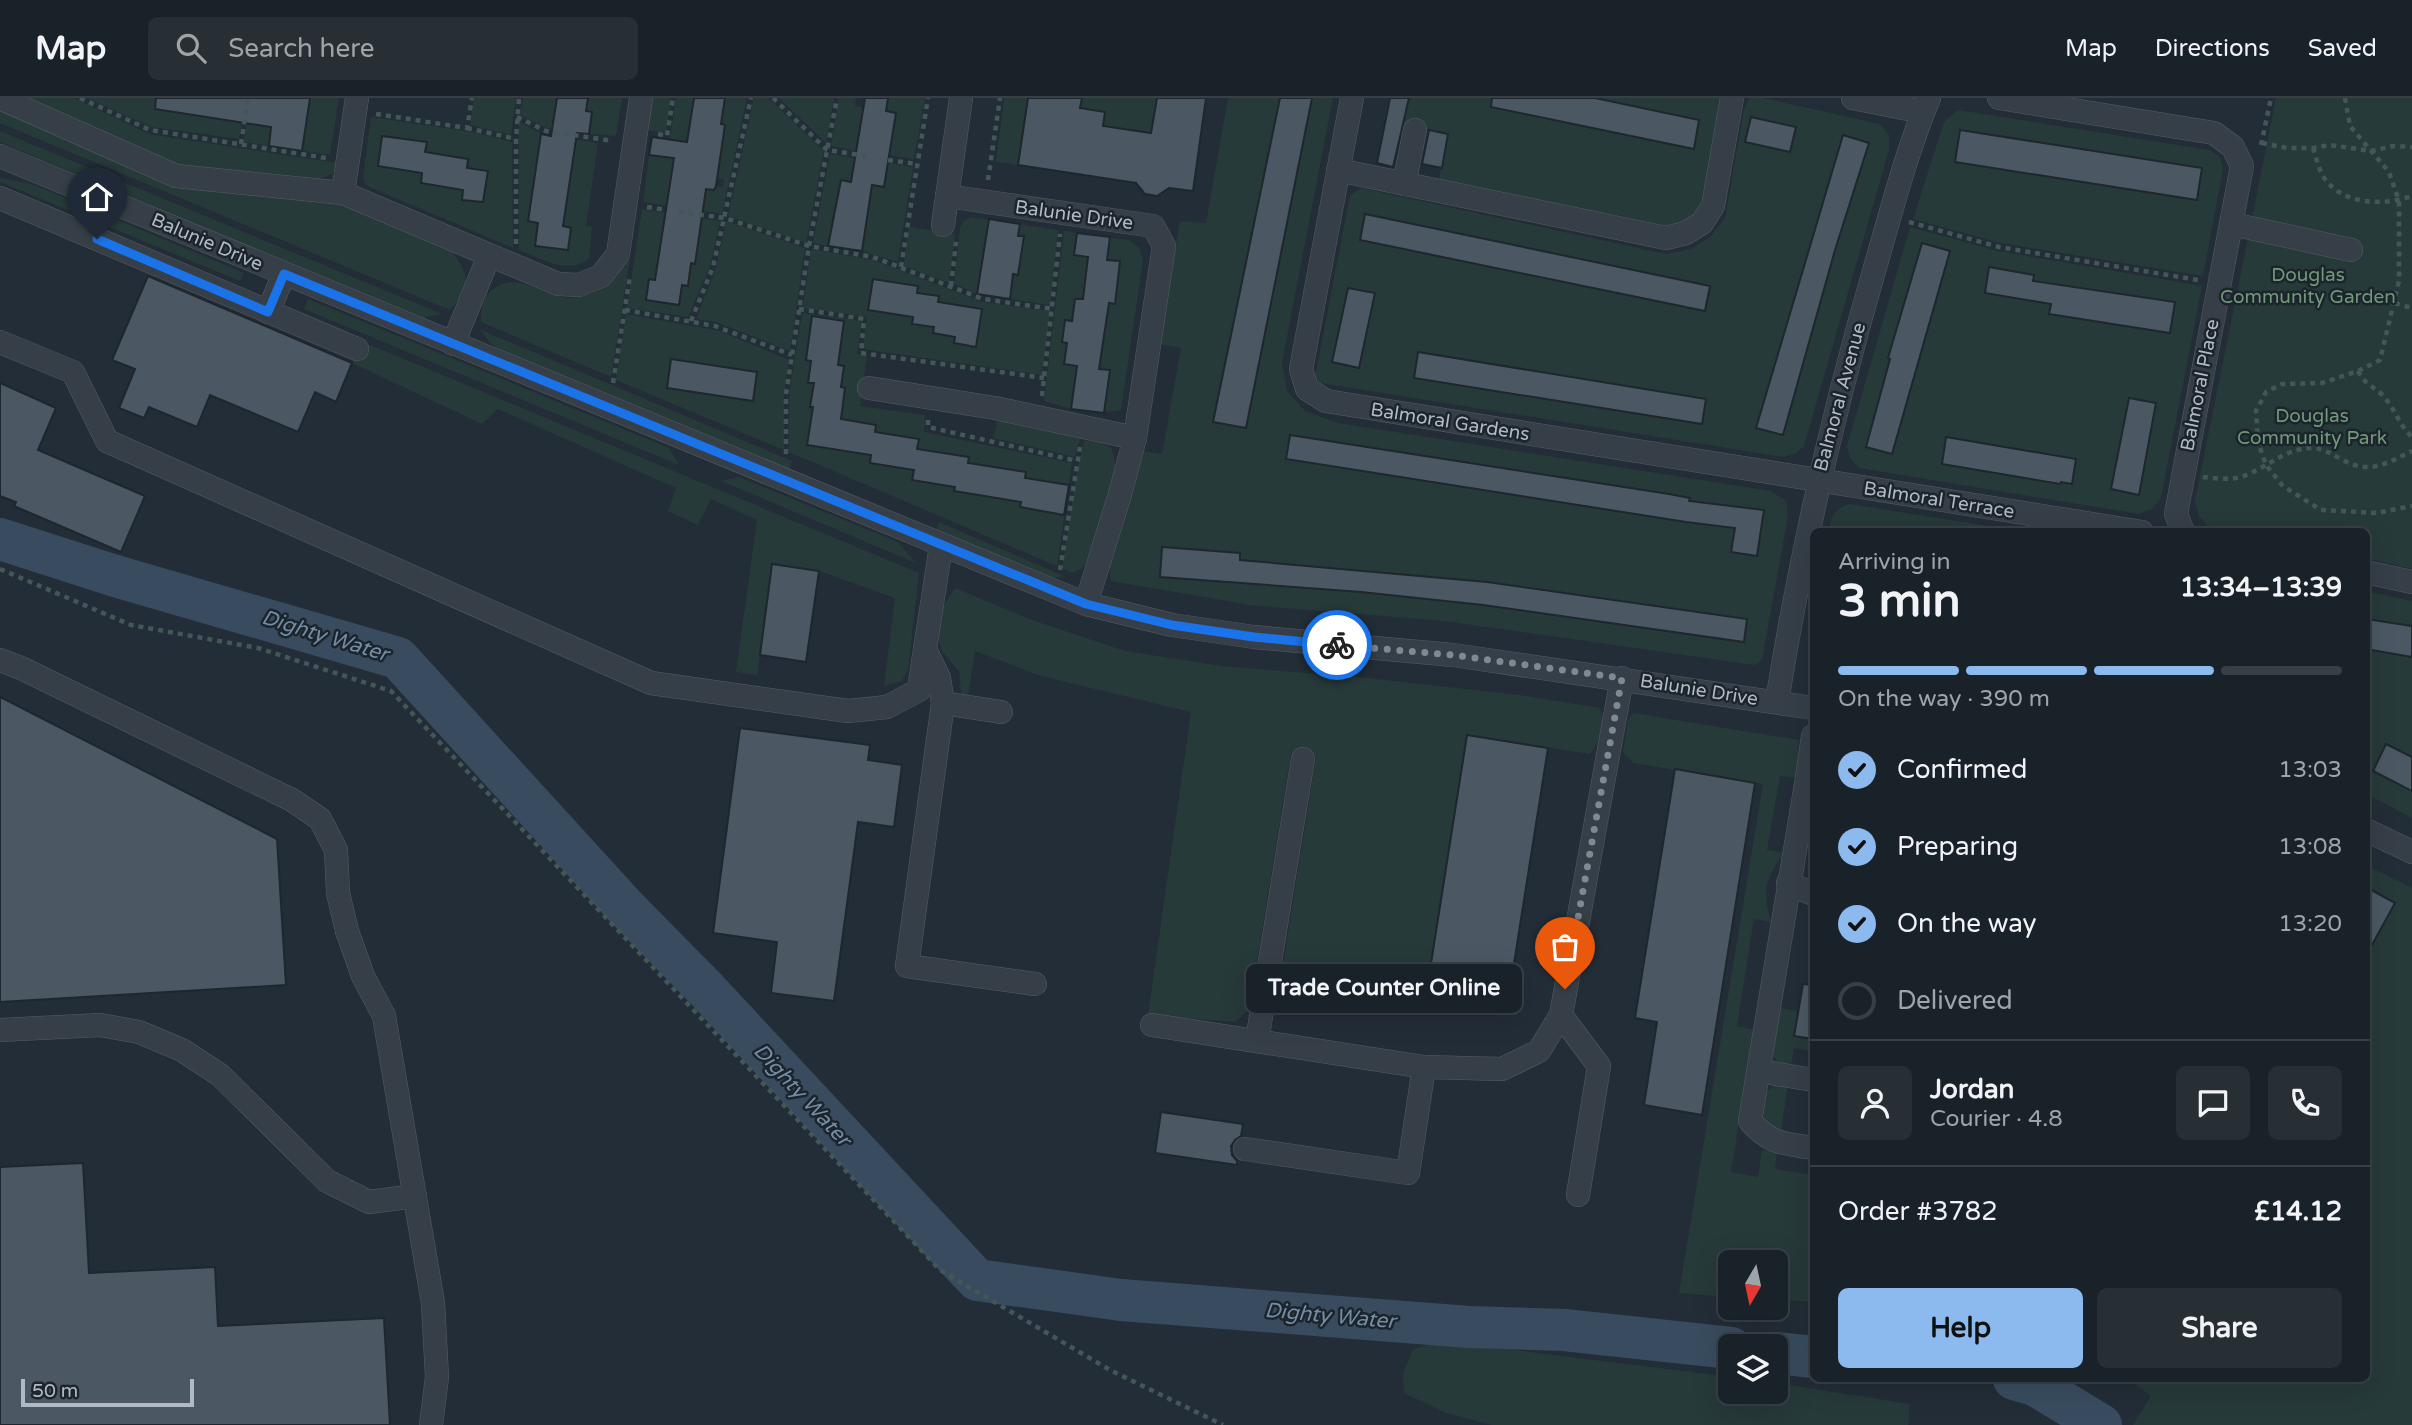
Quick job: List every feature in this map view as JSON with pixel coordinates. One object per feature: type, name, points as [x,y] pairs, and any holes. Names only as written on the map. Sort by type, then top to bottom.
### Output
[{"type":"street","points":[[0,98],[176,176],[343,193],[558,284],[579,285],[601,276],[618,254],[641,98]]},
{"type":"street","points":[[943,225],[961,98]]},
{"type":"street","name":"Balmoral Gardens","points":[[1352,98],[1301,369],[1307,389],[1326,401],[1818,481]]},
{"type":"street","points":[[1338,170],[1666,239],[1686,233],[1702,223],[1713,205],[1732,98]]},
{"type":"street","points":[[1853,98],[1926,105]]},
{"type":"street","points":[[1999,98],[2214,133],[2233,147],[2242,166]]},
{"type":"street","points":[[343,193],[356,104]]},
{"type":"street","name":"Balmoral Avenue","points":[[1777,702],[1818,481],[1854,339],[1926,105]]},
{"type":"street","points":[[1404,184],[1415,130]]},
{"type":"street","name":"Balunie Drive","points":[[0,156],[1086,604],[1172,625],[1254,637],[1453,655],[1810,708]]},
{"type":"street","name":"Balmoral Place","points":[[2181,528],[2176,514],[2242,166]]},
{"type":"street","name":"Balunie Drive","points":[[947,196],[1153,226],[1164,246],[1135,438],[1086,604]]},
{"type":"street","points":[[0,198],[357,349]]},
{"type":"street","points":[[2232,225],[2351,250]]},
{"type":"street","points":[[453,344],[489,256]]},
{"type":"street","points":[[268,312],[284,274]]},
{"type":"street","points":[[0,342],[73,372],[107,441],[651,682],[848,710],[887,707],[919,690],[941,546]]},
{"type":"street","points":[[869,388],[1039,417],[1135,438]]},
{"type":"street","name":"Balmoral Terrace","points":[[1818,481],[2117,528]]},
{"type":"street","points":[[2370,573],[2412,582]]},
{"type":"street","points":[[925,649],[939,678],[943,703],[907,966],[1035,984]]},
{"type":"street","points":[[0,660],[280,794],[320,819],[336,850],[338,893],[347,931],[363,976],[384,1016],[433,1303],[436,1377],[431,1425]]},
{"type":"street","points":[[1153,1025],[1424,1067],[1502,1069],[1539,1051],[1560,1014],[1622,678]]},
{"type":"street","points":[[943,703],[1000,712]]},
{"type":"street","points":[[1257,1041],[1303,759]]},
{"type":"street","points":[[1810,778],[1788,883],[1751,1121],[1763,1136],[1810,1147]]},
{"type":"street","points":[[2370,832],[2412,852]]},
{"type":"street","points":[[1788,883],[1810,893]]},
{"type":"street","points":[[1560,1014],[1599,1066],[1578,1195]]},
{"type":"street","points":[[0,1030],[100,1025],[139,1032],[182,1050],[219,1075],[327,1181],[369,1202],[415,1196]]},
{"type":"street","points":[[1245,1149],[1408,1173],[1424,1067]]},
{"type":"street","points":[[1759,1071],[1810,1080]]},
{"type":"path","points":[[80,98],[150,130],[348,161]]},
{"type":"path","points":[[241,144],[248,98]]},
{"type":"path","points":[[467,128],[471,98]]},
{"type":"path","points":[[516,267],[516,139],[519,98]]},
{"type":"path","points":[[691,321],[713,267],[751,98]]},
{"type":"path","points":[[773,98],[827,150],[866,156]]},
{"type":"path","points":[[786,454],[786,394],[808,246],[837,98]]},
{"type":"path","points":[[901,267],[928,98]]},
{"type":"path","points":[[985,202],[1000,98]]},
{"type":"path","points":[[2242,166],[2262,144],[2272,98]]},
{"type":"path","points":[[2345,98],[2350,126],[2389,172],[2399,201],[2399,281],[2395,303],[2380,360],[2358,371],[2322,383],[2282,384],[2266,392],[2256,411],[2258,442],[2266,464],[2283,486],[2321,510],[2377,513],[2412,506]]},
{"type":"path","points":[[356,104],[516,139]]},
{"type":"path","points":[[517,117],[546,131],[634,144]]},
{"type":"path","points":[[2262,144],[2287,148],[2330,145],[2371,151],[2394,146],[2412,147]]},
{"type":"path","points":[[2313,148],[2325,179],[2344,194],[2372,203],[2399,201],[2412,196]]},
{"type":"path","points":[[888,160],[917,164]]},
{"type":"path","points":[[679,212],[725,218],[808,246],[873,257],[983,299],[1053,309]]},
{"type":"path","points":[[1039,417],[1062,212]]},
{"type":"path","points":[[1890,217],[1999,247],[2220,284]]},
{"type":"path","points":[[613,383],[630,271]]},
{"type":"path","points":[[2395,303],[2412,308]]},
{"type":"path","points":[[799,309],[864,319],[861,353],[1044,378]]},
{"type":"path","points":[[625,310],[715,326],[792,355]]},
{"type":"path","points":[[2358,371],[2364,383],[2385,397],[2402,428],[2412,437]]},
{"type":"path","points":[[1060,571],[1077,461],[1085,428]]},
{"type":"path","points":[[2183,473],[2211,478],[2236,478],[2287,454],[2309,448],[2325,450],[2362,468],[2385,465],[2412,451]]},
{"type":"path","points":[[0,569],[131,625],[258,648],[391,691],[940,1270],[1110,1370],[1223,1425]]},
{"type":"green space","points":[[27,98],[74,98],[149,134],[337,163],[332,174],[320,179],[182,167]]},
{"type":"green space","points":[[87,98],[245,98],[239,139],[151,127]]},
{"type":"green space","points":[[250,98],[339,98],[330,155],[244,142]]},
{"type":"green space","points":[[474,98],[516,98],[511,135],[470,125]]},
{"type":"green space","points":[[523,98],[557,98],[556,107],[562,108],[559,130],[547,128],[520,115]]},
{"type":"green space","points":[[588,98],[622,98],[616,136],[589,134],[592,112],[586,111]]},
{"type":"green space","points":[[652,98],[671,98],[666,133],[647,130]]},
{"type":"green space","points":[[676,98],[694,98],[691,119],[694,120],[667,206],[643,202],[649,155],[667,157]]},
{"type":"green space","points":[[725,98],[747,98],[722,214],[703,211],[706,189],[723,187],[724,180],[716,178],[725,126],[721,124]]},
{"type":"green space","points":[[754,98],[768,98],[824,151],[806,243],[728,216]]},
{"type":"green space","points":[[779,98],[834,98],[826,143]]},
{"type":"green space","points":[[839,98],[856,98],[855,106],[864,107],[856,151],[831,146]]},
{"type":"green space","points":[[888,98],[925,98],[914,159],[889,155],[896,113],[886,111]]},
{"type":"green space","points":[[1004,98],[1028,98],[1018,165],[996,162]]},
{"type":"green space","points":[[1082,98],[1157,98],[1151,133],[1138,153],[1141,131],[1103,126],[1105,112],[1080,108]]},
{"type":"green space","points":[[1228,98],[1333,98],[1282,363],[1287,391],[1305,411],[1338,423],[1771,491],[1786,501],[1788,516],[1762,660],[1755,665],[1444,621],[1250,605],[1111,581],[1109,564],[1143,451],[1162,454],[1181,348],[1159,344],[1180,221],[1206,223]]},
{"type":"green space","points":[[1389,98],[1723,98],[1704,206],[1692,220],[1673,227],[1611,214],[1593,216],[1438,184],[1448,134],[1384,120]]},
{"type":"green space","points":[[1749,98],[1763,98],[1880,124],[1889,135],[1889,150],[1804,446],[1795,454],[1783,457],[1320,383],[1315,377],[1350,195],[1361,188],[1666,254],[1691,249],[1710,237],[1725,218],[1744,109]]},
{"type":"green space","name":"Douglas Community Park","points":[[2276,98],[2412,98],[2412,569],[2370,559],[2370,528],[2222,528],[2207,525],[2199,516],[2195,501]]},
{"type":"green space","points":[[0,109],[179,188],[334,201],[451,251],[465,273],[465,288],[450,310],[0,123]]},
{"type":"green space","points":[[1958,110],[2209,150],[2220,157],[2223,170],[2203,276],[2000,243],[1913,219],[1944,122]]},
{"type":"green space","points":[[371,117],[472,132],[512,142],[513,248],[367,186],[363,178]]},
{"type":"green space","points":[[519,121],[541,134],[528,221],[538,223],[535,246],[568,250],[571,228],[563,226],[576,139],[598,143],[586,226],[592,227],[589,259],[580,264],[554,264],[519,250]]},
{"type":"green space","points":[[0,131],[442,314],[423,318],[0,142]]},
{"type":"green space","points":[[830,154],[855,158],[851,182],[841,180],[837,203],[840,223],[832,222],[828,246],[813,243]]},
{"type":"green space","points":[[888,163],[913,167],[898,262],[862,251],[872,185],[884,187]]},
{"type":"green space","points":[[0,178],[32,184],[244,273],[240,281],[0,182]]},
{"type":"green space","points":[[642,209],[666,213],[655,280],[646,300],[679,305],[682,285],[688,285],[691,263],[695,263],[699,218],[720,221],[710,266],[688,317],[627,308]]},
{"type":"green space","points":[[971,217],[1058,230],[1050,305],[977,294],[954,284],[960,228],[964,221]]},
{"type":"green space","points":[[726,221],[805,248],[790,351],[716,322],[696,319],[716,268]]},
{"type":"green space","points":[[909,227],[955,234],[949,283],[904,266]]},
{"type":"green space","points":[[1910,227],[1998,251],[2202,286],[2161,498],[2152,509],[2139,514],[1859,468],[1850,458],[1847,446]]},
{"type":"green space","points":[[1064,231],[1129,240],[1139,248],[1143,260],[1121,410],[1082,410],[1044,401]]},
{"type":"green space","points":[[811,249],[873,260],[983,302],[1050,311],[1042,375],[863,349],[867,317],[803,308]]},
{"type":"green space","points":[[630,258],[611,377],[481,322],[485,298],[495,288],[504,284],[522,283],[558,297],[582,296],[607,283]]},
{"type":"green space","points":[[308,299],[669,448],[679,465],[304,309]]},
{"type":"green space","points":[[802,313],[862,321],[857,354],[867,356],[860,406],[925,415],[924,432],[1072,463],[1057,566],[789,452],[789,395]]},
{"type":"green space","points":[[626,314],[720,331],[789,360],[784,395],[784,450],[616,380]]},
{"type":"green space","points":[[481,330],[792,461],[789,470],[499,350],[488,341]]},
{"type":"green space","points":[[363,342],[919,573],[908,670],[902,681],[884,686],[895,598],[819,571],[772,565],[757,675],[736,672],[757,520],[711,499],[698,525],[668,511],[676,488],[498,409],[482,424],[352,363]]},
{"type":"green space","points":[[997,421],[1080,438],[1075,457],[994,438]]},
{"type":"green space","points":[[1085,440],[1104,444],[1112,449],[1116,469],[1087,562],[1073,573],[1062,568],[1079,461]]},
{"type":"green space","points":[[739,477],[898,542],[916,563],[721,481]]},
{"type":"green space","points":[[1849,504],[2002,528],[1830,528],[1834,514]]},
{"type":"green space","points":[[939,522],[1066,577],[1049,578],[936,531]]},
{"type":"green space","points":[[955,588],[1032,620],[1125,651],[1222,666],[1358,677],[1520,695],[1600,708],[1603,720],[1601,732],[1590,754],[1467,735],[1426,995],[1282,971],[1316,757],[1291,753],[1249,1010],[1235,1022],[1148,1015],[1191,712],[1041,676],[975,651],[968,697],[961,693],[959,671],[942,651],[938,639],[942,608]]},
{"type":"green space","points":[[2370,592],[2412,601],[2412,818],[2370,796]]},
{"type":"green space","points":[[1633,713],[1799,740],[1797,778],[1780,776],[1767,850],[1784,853],[1767,886],[1771,922],[1754,919],[1737,1026],[1754,1030],[1731,1172],[1758,1177],[1762,1150],[1777,1152],[1775,1169],[1810,1175],[1810,1302],[1788,1301],[1788,1250],[1718,1250],[1718,1296],[1679,1293],[1763,784],[1633,763],[1623,752],[1628,720]]},
{"type":"green space","points":[[2370,867],[2412,888],[2412,1425],[2133,1425],[2151,1396],[2133,1382],[2370,1382]]},
{"type":"green space","points":[[1780,1008],[1798,1011],[1810,1033],[1810,1051],[1794,1048],[1790,1071],[1779,1066],[1772,1053]]},
{"type":"green space","points":[[1788,1083],[1781,1132],[1765,1121],[1766,1092],[1776,1084]]},
{"type":"green space","points":[[1433,1344],[1515,1350],[1718,1375],[1718,1404],[1788,1404],[1788,1385],[1910,1404],[1908,1425],[1492,1425],[1446,1413],[1404,1393],[1403,1374],[1413,1349]]},
{"type":"building","points":[[156,98],[310,98],[302,151],[269,146],[271,127],[155,109]]},
{"type":"building","points":[[557,98],[588,98],[586,111],[592,112],[589,134],[577,133],[563,226],[571,228],[568,250],[535,246],[538,223],[528,221],[541,134],[551,136]]},
{"type":"building","points":[[694,98],[725,98],[721,124],[725,125],[716,186],[714,190],[706,189],[695,264],[691,263],[688,286],[682,285],[679,305],[646,300],[649,279],[655,280],[674,158],[649,155],[652,137],[687,142]]},
{"type":"building","points":[[865,98],[888,98],[886,111],[896,113],[884,187],[872,185],[862,251],[828,246],[841,180],[851,182]]},
{"type":"building","points":[[1028,98],[1082,98],[1080,108],[1105,112],[1103,126],[1151,133],[1157,98],[1206,98],[1193,191],[1169,188],[1157,196],[1145,194],[1136,183],[1018,165]]},
{"type":"building","points":[[1280,98],[1312,98],[1246,428],[1213,422]]},
{"type":"building","points":[[1390,98],[1409,98],[1393,167],[1377,163]]},
{"type":"building","points":[[1492,98],[1595,98],[1699,120],[1694,149],[1491,107]]},
{"type":"building","points":[[1751,117],[1796,127],[1790,152],[1745,142]]},
{"type":"building","points":[[1429,130],[1448,134],[1442,168],[1422,164]]},
{"type":"building","points":[[1960,130],[2202,168],[2197,200],[1955,162]]},
{"type":"building","points":[[1843,135],[1869,143],[1835,250],[1783,435],[1756,428]]},
{"type":"building","points":[[382,136],[427,142],[425,152],[468,159],[467,168],[488,171],[483,202],[462,200],[463,190],[421,183],[422,173],[378,166]]},
{"type":"building","points":[[1365,214],[1710,286],[1705,311],[1360,240]]},
{"type":"building","points":[[989,219],[1020,224],[1018,236],[1024,236],[1018,275],[1013,274],[1010,299],[977,294]]},
{"type":"building","points":[[1077,233],[1110,237],[1107,260],[1120,261],[1115,304],[1109,303],[1099,369],[1110,370],[1104,413],[1071,409],[1077,366],[1064,364],[1067,343],[1062,342],[1065,320],[1072,321],[1075,299],[1083,299],[1088,257],[1074,255]]},
{"type":"building","points":[[1922,243],[1950,251],[1892,454],[1866,447],[1890,359],[1888,358]]},
{"type":"building","points":[[1989,267],[2034,275],[2033,281],[2175,302],[2170,333],[2049,314],[2051,304],[1985,293]]},
{"type":"building","points":[[148,276],[352,363],[336,402],[315,392],[298,432],[210,395],[197,427],[149,407],[144,418],[119,408],[135,369],[112,360]]},
{"type":"building","points":[[873,279],[918,286],[917,293],[939,296],[938,302],[982,309],[976,347],[954,343],[955,337],[933,333],[934,327],[912,324],[913,317],[868,310]]},
{"type":"building","points":[[1348,288],[1375,293],[1359,368],[1332,362]]},
{"type":"building","points":[[812,316],[844,321],[838,365],[844,366],[841,387],[845,388],[841,419],[876,425],[875,432],[919,439],[917,449],[969,457],[968,463],[1026,472],[1025,478],[1069,485],[1064,515],[1020,507],[1021,502],[954,491],[955,487],[912,480],[914,470],[870,463],[871,455],[807,445],[814,383],[808,383],[811,361],[806,360]]},
{"type":"building","points":[[1418,352],[1706,399],[1702,424],[1414,378]]},
{"type":"building","points":[[671,359],[757,372],[753,401],[667,388]]},
{"type":"building","points":[[0,383],[56,408],[38,450],[145,496],[121,552],[14,506],[16,502],[0,496]]},
{"type":"building","points":[[2129,398],[2156,403],[2139,495],[2111,489]]},
{"type":"building","points":[[1290,435],[1669,494],[1690,498],[1689,501],[1764,510],[1757,556],[1731,552],[1735,528],[1286,459]]},
{"type":"building","points":[[1946,437],[2076,459],[2072,484],[1942,464]]},
{"type":"building","points":[[1162,547],[1240,553],[1240,560],[1487,582],[1747,619],[1744,642],[1483,605],[1361,592],[1160,577]]},
{"type":"building","points":[[772,564],[819,571],[806,662],[760,655]]},
{"type":"building","points":[[2370,620],[2412,626],[2412,657],[2370,650]]},
{"type":"building","points":[[0,697],[277,839],[286,985],[0,1002]]},
{"type":"building","points":[[740,728],[870,745],[868,760],[902,765],[894,827],[858,822],[834,1001],[771,993],[777,942],[713,933]]},
{"type":"building","points":[[1467,735],[1548,748],[1507,1008],[1426,995]]},
{"type":"building","points":[[2386,744],[2412,757],[2412,791],[2373,771]]},
{"type":"building","points":[[1675,769],[1755,783],[1702,1115],[1644,1105],[1657,1022],[1635,1018]]},
{"type":"building","points":[[2370,889],[2395,903],[2370,949]]},
{"type":"building","points":[[1803,984],[1810,985],[1810,1039],[1794,1036]]},
{"type":"building","points":[[1161,1112],[1243,1124],[1241,1136],[1231,1146],[1237,1165],[1155,1153]]},
{"type":"building","points":[[83,1163],[89,1273],[215,1267],[218,1326],[384,1318],[390,1425],[0,1425],[0,1167]]},
{"type":"waterway","name":"Dighty Water","points":[[0,539],[112,575],[398,658],[626,908],[705,988],[977,1280],[1121,1300],[1469,1327],[1564,1330],[1718,1347]]},
{"type":"waterway","name":"Dighty Water","points":[[1788,1354],[1810,1357]]},
{"type":"waterway","name":"Dighty Water","points":[[2024,1382],[2035,1385],[2101,1425]]},
{"type":"way so far","points":[[1337,645],[1453,655],[1622,678],[1565,989]]},
{"type":"place","name":"Trade Counter Online","points":[[1565,989]]},
{"type":"route","points":[[97,239],[268,312],[284,274],[1086,604],[1172,625],[1337,645]]},
{"type":"park label","name":"Douglas Community Garden","points":[[2308,286]]}]
